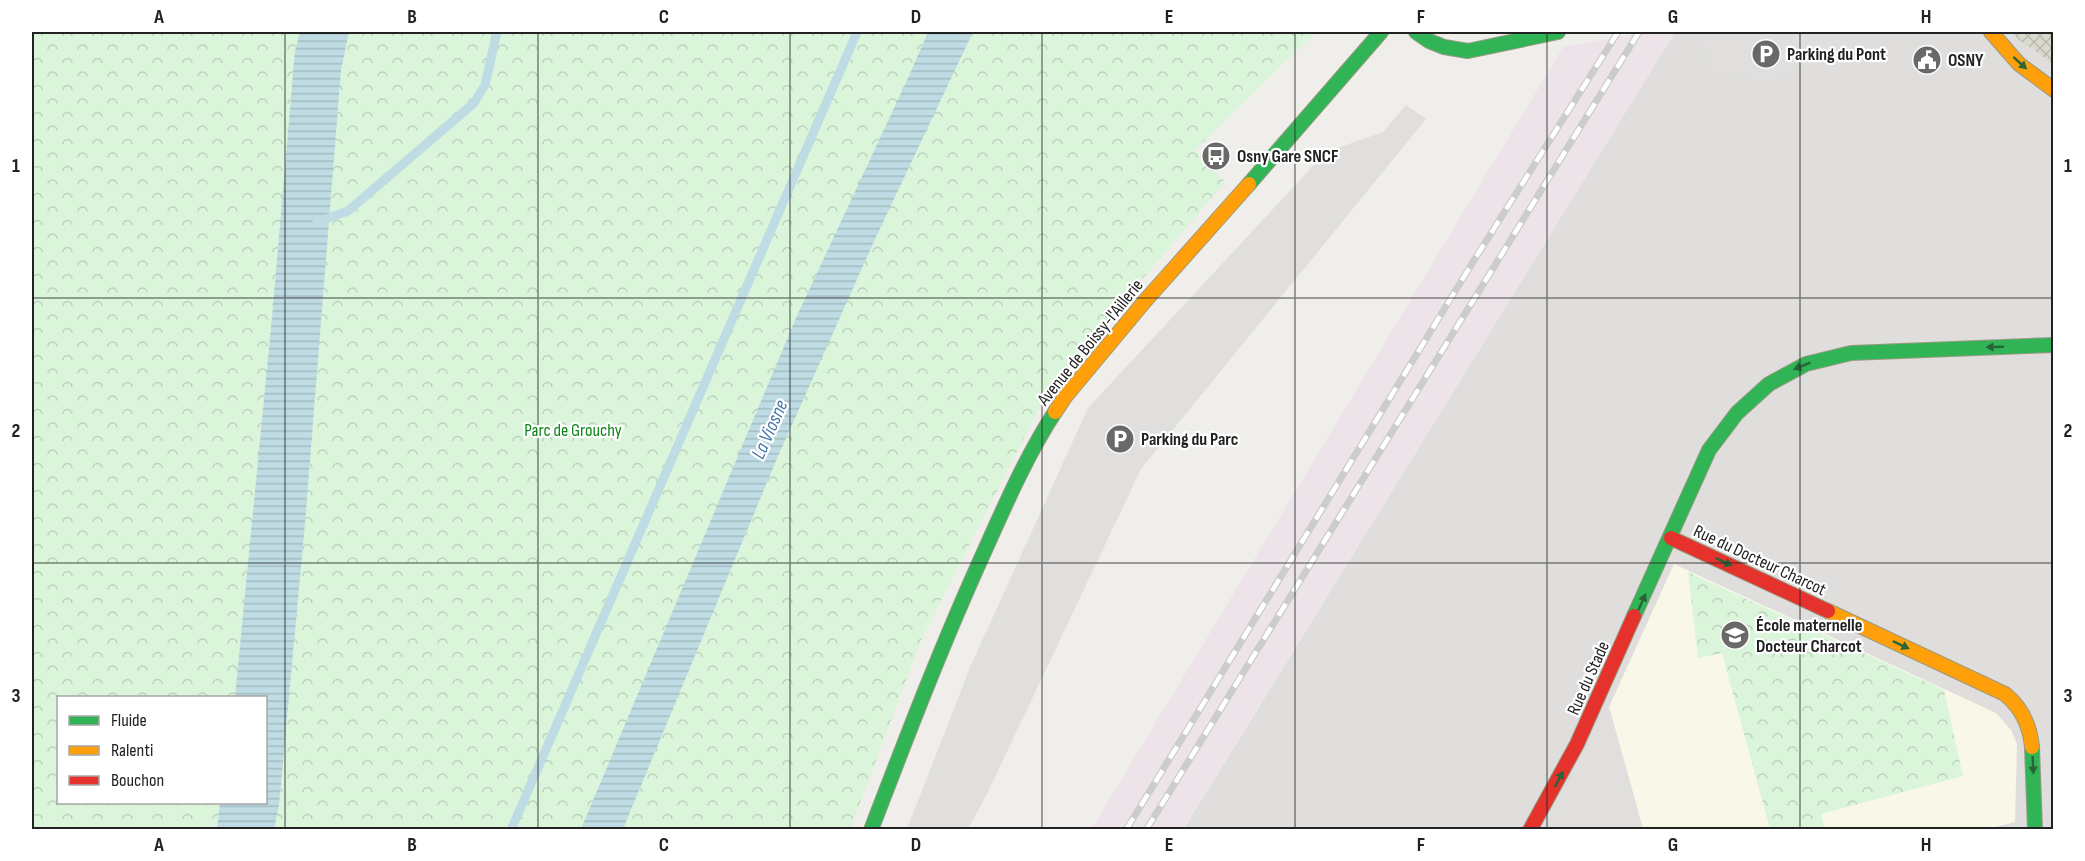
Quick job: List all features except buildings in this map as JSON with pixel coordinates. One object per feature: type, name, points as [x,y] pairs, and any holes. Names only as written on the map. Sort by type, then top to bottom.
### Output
[{"type":"street","name":"Avenue de Boissy-l'Aillerie","points":[[871,830],[949,629],[998,521],[1049,422],[1088,368],[1381,32]]},
{"type":"street","points":[[1416,32],[1440,47],[1459,51],[1536,39],[1558,32]]},
{"type":"street","points":[[1495,44],[1512,32]]},
{"type":"street","points":[[1991,32],[2019,64],[2054,90]]},
{"type":"street","name":"Rue du Docteur Charcot","points":[[2035,830],[2030,730],[2015,702],[2005,694],[1671,538],[1709,450],[1728,421],[1772,382],[1797,367],[1826,357],[1851,353],[2054,345]]},
{"type":"street","name":"Rue du Stade","points":[[1530,830],[1577,744],[1671,538]]},
{"type":"shaded area","points":[[1645,32],[1675,32],[1183,829],[1091,830],[1563,47]]},
{"type":"shaded area","points":[[1675,32],[2053,32],[2053,829],[1183,830]]},
{"type":"shaded area","name":"Parking du Pont","points":[[1703,32],[1873,32],[1773,78],[1714,77]]},
{"type":"shaded area","points":[[2013,32],[2053,32],[2053,64],[2018,39]]},
{"type":"shaded area","name":"Parking du Parc","points":[[1406,105],[1426,119],[1141,469],[987,794],[968,829],[907,829],[971,665],[1088,408],[1326,152],[1383,132]]},
{"type":"shaded area","name":"École maternelle Docteur Charcot","points":[[1674,564],[1996,713],[2011,730],[2017,744],[2015,822],[1983,830],[1643,829],[1609,707]]},
{"type":"shaded area","points":[[1609,707],[1643,829],[1542,830]]},
{"type":"green space","name":"Parc de Grouchy","points":[[32,32],[1316,32],[1195,150],[1225,182],[1050,387],[922,638],[850,830],[32,829]]},
{"type":"green space","points":[[1688,572],[1944,690],[1963,776],[1821,814],[1825,829],[1770,829],[1722,653],[1698,658]]},
{"type":"water","points":[[300,32],[349,32],[341,70],[305,523],[279,805],[274,829],[217,829],[220,804],[267,804],[267,696],[235,696],[295,51]]},
{"type":"water","name":"La Viosne","points":[[928,32],[973,32],[875,239],[775,463],[623,829],[581,829],[796,318]]},
{"type":"waterway","points":[[317,222],[348,211],[474,103],[485,85],[497,32]]},
{"type":"waterway","points":[[511,830],[857,32]]},
{"type":"railway","points":[[1126,830],[1476,257],[1618,32]]},
{"type":"railway","points":[[1146,830],[1639,32]]},
{"type":"traffic: fast","points":[[1249,184],[1381,32]]},
{"type":"traffic: fast","points":[[1416,32],[1444,47],[1468,51],[1558,32]]},
{"type":"traffic: fast","points":[[1634,616],[1709,450],[1737,413],[1769,384],[1806,364],[1851,353],[2054,345]]},
{"type":"traffic: fast","points":[[871,830],[926,689],[970,585],[1017,480],[1055,412]]},
{"type":"traffic: fast","points":[[2032,747],[2035,830]]},
{"type":"traffic: slow","points":[[1991,32],[2019,64],[2054,90]]},
{"type":"traffic: slow","points":[[1055,412],[1145,301],[1249,184]]},
{"type":"traffic: slow","points":[[1828,611],[2005,694],[2024,718],[2032,747]]},
{"type":"traffic: jam","points":[[1671,538],[1828,611]]},
{"type":"traffic: jam","points":[[1530,830],[1577,744],[1634,616]]},
{"type":"place","name":"Parking du Pont","points":[[1766,54]]},
{"type":"place","name":"OSNY","points":[[1927,60]]},
{"type":"place","name":"Osny Gare SNCF","points":[[1216,156]]},
{"type":"place","name":"Parking du Parc","points":[[1120,439]]},
{"type":"place","name":"École maternelle Docteur Charcot","points":[[1735,635]]}]
